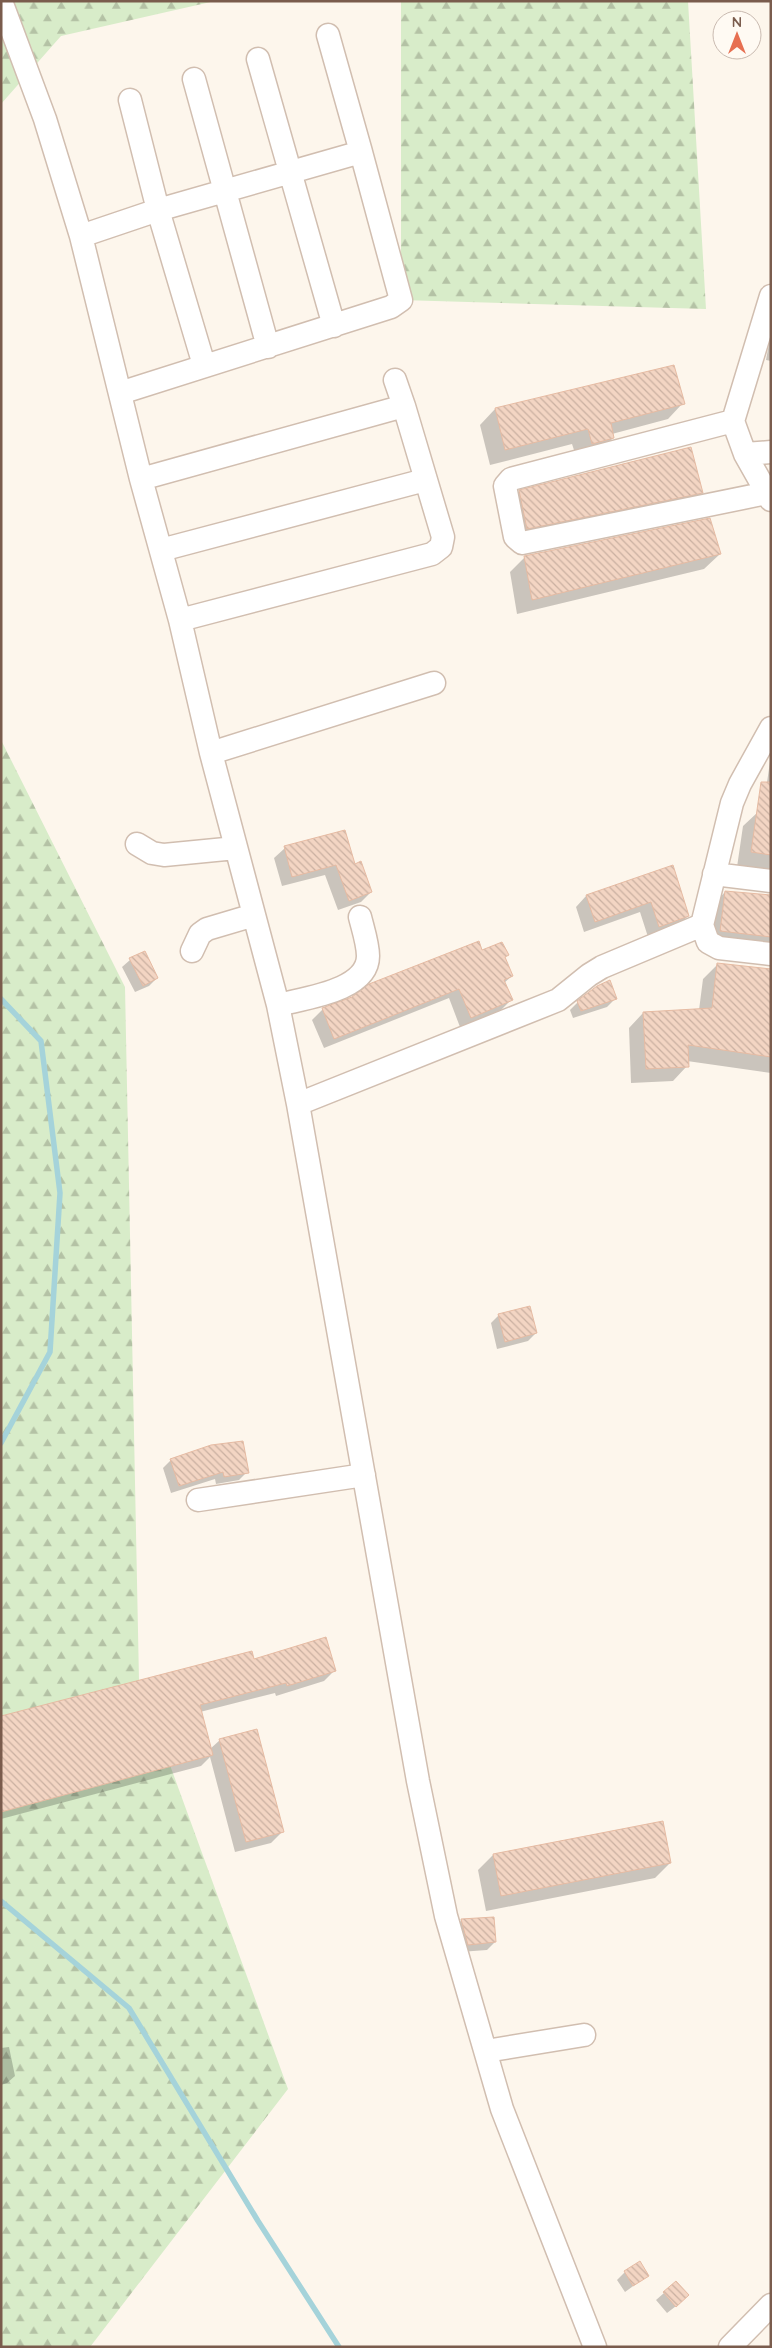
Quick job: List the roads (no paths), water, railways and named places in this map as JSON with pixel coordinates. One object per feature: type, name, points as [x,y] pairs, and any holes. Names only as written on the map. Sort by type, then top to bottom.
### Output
[{"type":"street","points":[[1,1],[45,119],[81,236],[140,479],[180,620],[211,753],[278,1005],[298,1104],[418,1781],[446,1916],[502,2109],[595,2347]]},
{"type":"street","points":[[120,393],[204,365],[334,326],[391,307],[400,300],[328,35]]},
{"type":"street","points":[[258,59],[334,326]]},
{"type":"street","points":[[194,79],[268,346]]},
{"type":"street","points":[[130,100],[158,210],[204,365]]},
{"type":"street","points":[[81,236],[158,210],[361,152]]},
{"type":"street","points":[[733,421],[511,479],[505,486],[515,537],[522,543],[769,497],[745,454],[733,421],[771,296]]},
{"type":"street","points":[[180,620],[432,554],[441,547],[443,537],[396,380]]},
{"type":"street","points":[[140,479],[404,406]]},
{"type":"street","points":[[745,454],[771,452]]},
{"type":"street","points":[[161,550],[425,480]]},
{"type":"street","points":[[211,753],[434,683]]},
{"type":"street","points":[[771,728],[740,784],[732,803],[702,924],[708,942],[718,948],[771,954]]},
{"type":"street","points":[[137,844],[152,853],[164,855],[236,848]]},
{"type":"street","points":[[714,874],[771,881]]},
{"type":"street","points":[[192,951],[200,934],[206,929],[254,915]]},
{"type":"street","points":[[278,1005],[349,985],[363,974],[368,957],[360,917]]},
{"type":"street","points":[[298,1104],[558,1000],[589,974],[602,967],[702,924]]},
{"type":"street","points":[[198,1500],[364,1475]]},
{"type":"street","points":[[486,2052],[584,2036]]},
{"type":"street","points":[[730,2347],[771,2305]]},
{"type":"waterway","points":[[1,999],[41,1041],[60,1193],[50,1352],[1,1443]]},
{"type":"waterway","points":[[1,1901],[129,2008],[258,2221],[339,2347]]}]
